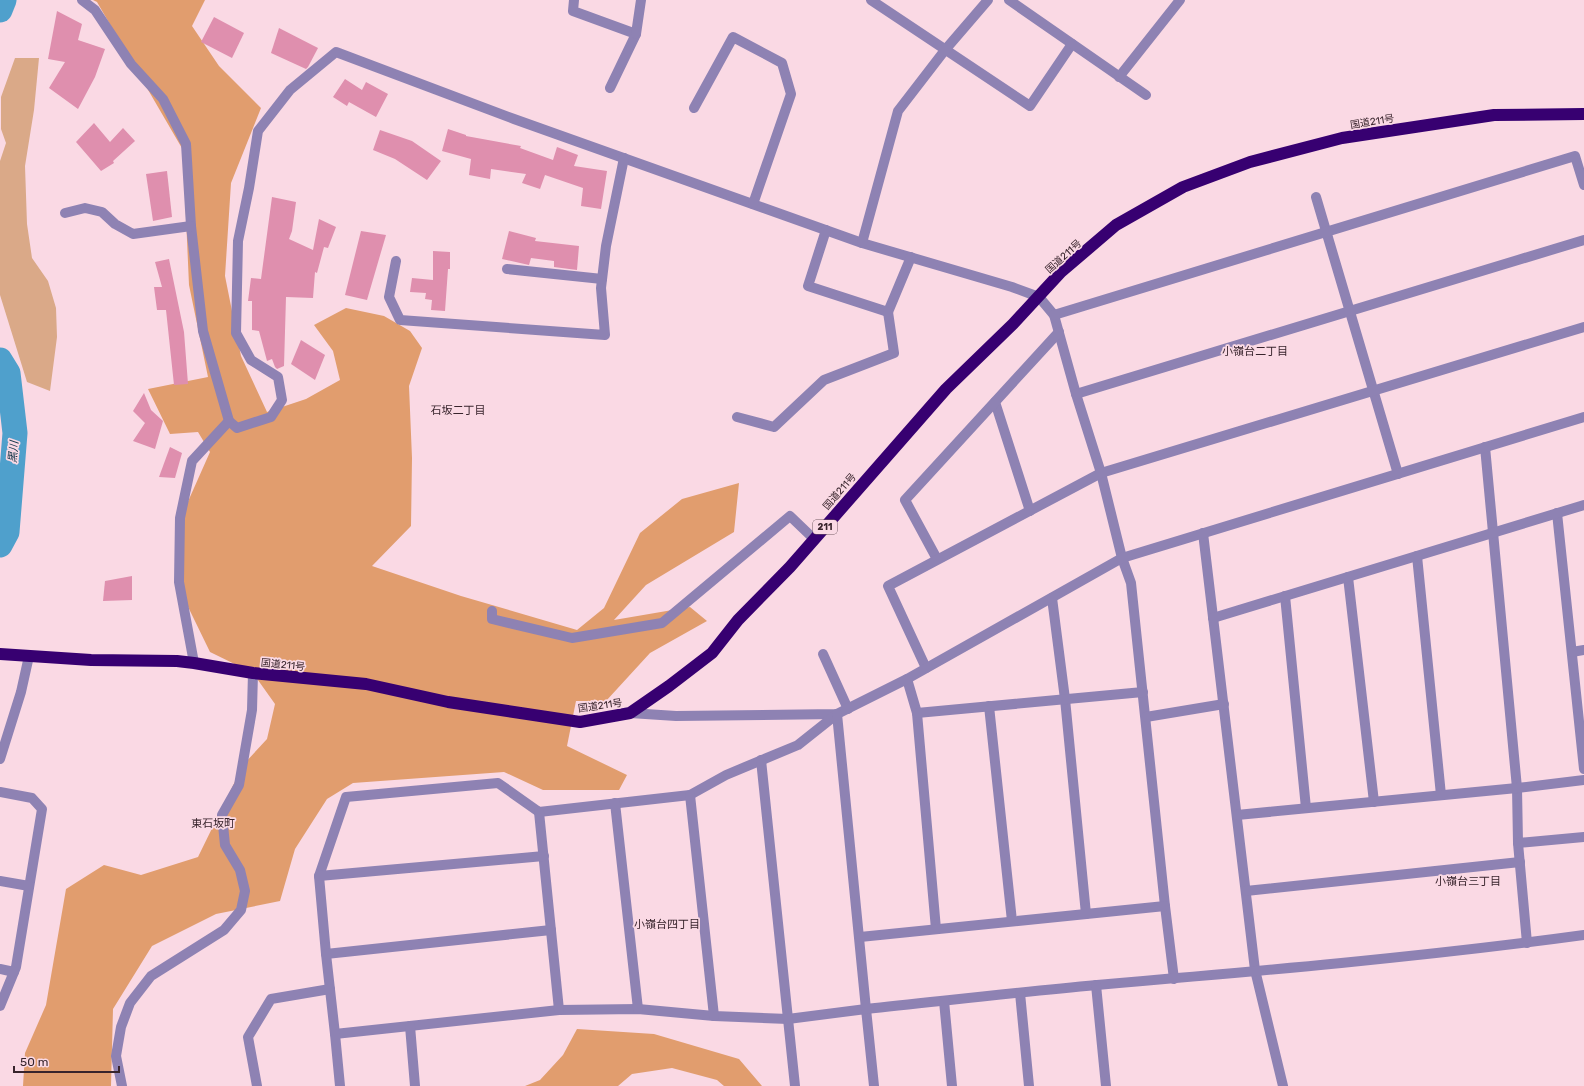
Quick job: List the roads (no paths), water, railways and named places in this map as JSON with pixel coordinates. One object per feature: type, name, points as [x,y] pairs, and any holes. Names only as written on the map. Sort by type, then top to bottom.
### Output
[{"type":"highway","name":"国道211号","points":[[0,654],[91,660],[194,662],[253,673],[366,684],[448,702],[580,722],[630,713],[669,686],[712,653],[738,620],[790,567],[946,389],[1039,297],[1061,272],[1116,225],[1183,187],[1250,162],[1342,138],[1494,115],[1584,114]]},
{"type":"street","points":[[82,0],[95,10],[131,64],[163,99],[186,144],[191,226],[203,331],[229,421],[237,428],[271,417],[282,400],[278,377],[251,360],[236,333],[238,241],[249,188],[258,131],[290,90],[336,52],[624,158],[862,243],[1012,287],[1039,297],[1054,315],[1076,394],[1101,473],[1122,558],[1131,583],[1174,979]]},
{"type":"street","points":[[574,0],[573,11],[636,34]]},
{"type":"street","points":[[610,88],[636,34],[640,0]]},
{"type":"street","points":[[871,0],[885,4],[946,50],[1030,106],[1072,44]]},
{"type":"street","points":[[862,243],[898,111],[988,0]]},
{"type":"street","points":[[1009,0],[1146,95]]},
{"type":"street","points":[[1119,77],[1180,0]]},
{"type":"street","points":[[694,108],[733,38],[782,63],[791,94],[753,204]]},
{"type":"street","points":[[1054,315],[1575,156],[1584,185]]},
{"type":"street","points":[[396,260],[389,297],[400,320],[605,335],[601,288],[606,246],[624,158]]},
{"type":"street","points":[[1316,197],[1398,474]]},
{"type":"street","points":[[65,213],[85,208],[102,212],[115,224],[133,234],[191,226]]},
{"type":"street","points":[[826,230],[808,286],[888,312]]},
{"type":"street","points":[[1076,394],[1584,240]]},
{"type":"street","points":[[737,417],[774,427],[824,380],[894,352],[888,312],[911,257]]},
{"type":"street","points":[[507,269],[602,279]]},
{"type":"street","points":[[926,668],[888,586],[1101,473],[1584,327]]},
{"type":"street","points":[[937,559],[905,500],[1059,332]]},
{"type":"street","points":[[994,402],[1030,511]]},
{"type":"street","points":[[340,1086],[319,876],[346,797],[498,783],[539,812],[690,794],[726,775],[798,745],[837,714],[907,679],[1122,558],[1584,417]]},
{"type":"street","points":[[194,662],[179,582],[180,518],[192,461],[229,421]]},
{"type":"street","points":[[1485,447],[1517,788],[1518,843],[1527,943]]},
{"type":"street","points":[[1213,618],[1584,505]]},
{"type":"street","points":[[1557,513],[1584,768]]},
{"type":"street","points":[[492,611],[492,619],[572,638],[662,622],[790,516],[814,539]]},
{"type":"street","points":[[1203,533],[1255,970],[1283,1086]]},
{"type":"street","points":[[1417,556],[1440,795]]},
{"type":"street","points":[[1348,577],[1374,802]]},
{"type":"street","points":[[1285,596],[1306,808]]},
{"type":"street","points":[[1052,598],[1065,699],[1086,914]]},
{"type":"street","points":[[1572,652],[1584,650]]},
{"type":"street","points":[[823,654],[848,709]]},
{"type":"street","points":[[0,759],[21,692],[29,656]]},
{"type":"street","points":[[122,1086],[116,1056],[121,1027],[130,1003],[151,976],[224,930],[241,910],[245,891],[240,870],[225,845],[222,815],[239,785],[252,710],[253,673]]},
{"type":"street","points":[[907,679],[917,713],[936,929]]},
{"type":"street","points":[[917,713],[1143,692]]},
{"type":"street","points":[[1146,717],[1224,704]]},
{"type":"street","points":[[989,706],[1012,921]]},
{"type":"street","points":[[630,713],[676,716],[837,714]]},
{"type":"street","points":[[837,714],[874,1086]]},
{"type":"street","points":[[761,760],[795,1086]]},
{"type":"street","points":[[1237,815],[1517,788],[1584,780]]},
{"type":"street","points":[[0,792],[32,798],[42,809],[14,972],[0,1006]]},
{"type":"street","points":[[690,794],[714,1016]]},
{"type":"street","points":[[616,804],[638,1009]]},
{"type":"street","points":[[539,812],[560,1010]]},
{"type":"street","points":[[1518,843],[1584,837]]},
{"type":"street","points":[[319,876],[544,856]]},
{"type":"street","points":[[1246,891],[1520,862]]},
{"type":"street","points":[[0,881],[29,886]]},
{"type":"street","points":[[860,937],[1165,906]]},
{"type":"street","points":[[326,954],[551,930]]},
{"type":"street","points":[[335,1034],[560,1010],[638,1009],[714,1016],[788,1019],[866,1009],[1096,985],[1174,979],[1527,943],[1584,935]]},
{"type":"street","points":[[0,969],[14,972]]},
{"type":"street","points":[[1096,985],[1106,1086]]},
{"type":"street","points":[[257,1086],[248,1037],[271,999],[330,989]]},
{"type":"street","points":[[1020,993],[1029,1086]]},
{"type":"street","points":[[944,1001],[952,1086]]},
{"type":"street","points":[[410,1026],[415,1086]]},
{"type":"waterway","name":"黒川","points":[[0,10],[4,0]]},
{"type":"waterway","name":"黒川","points":[[0,360],[8,373],[15,433],[7,532],[0,545]]},
{"type":"district","name":"小嶺台二丁目","points":[[1255,351]]},
{"type":"district","name":"石坂二丁目","points":[[458,410]]},
{"type":"district","name":"東石坂町","points":[[213,823]]},
{"type":"district","name":"小嶺台三丁目","points":[[1468,881]]},
{"type":"district","name":"小嶺台四丁目","points":[[667,924]]}]
